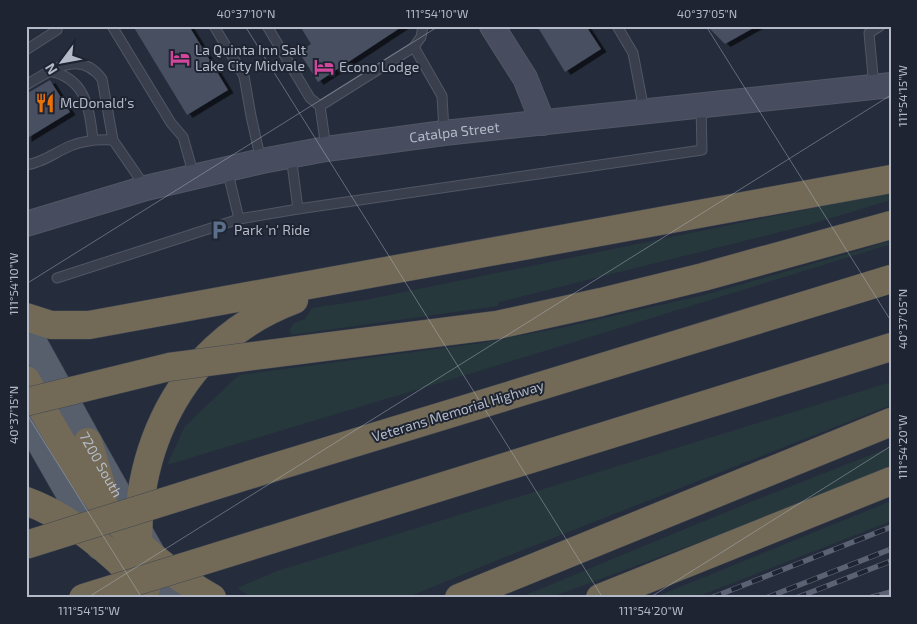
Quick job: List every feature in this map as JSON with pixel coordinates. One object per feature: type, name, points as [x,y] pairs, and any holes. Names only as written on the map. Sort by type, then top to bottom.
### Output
[{"type":"highway","points":[[26,317],[51,325],[89,325],[891,179]]},
{"type":"highway","points":[[26,402],[169,367],[506,323],[694,279],[891,225]]},
{"type":"highway","points":[[142,594],[142,492],[153,447],[169,408],[178,392],[210,352],[256,316],[277,306],[352,278]]},
{"type":"highway","name":"Veterans Memorial Highway","points":[[26,545],[891,279]]},
{"type":"highway","points":[[83,598],[891,347]]},
{"type":"highway","points":[[26,380],[70,456],[91,489],[107,509],[185,581],[212,598]]},
{"type":"highway","points":[[459,598],[891,422]]},
{"type":"highway","points":[[88,442],[107,509],[108,598]]},
{"type":"highway","points":[[600,598],[891,481]]},
{"type":"highway","points":[[26,501],[59,518],[107,556],[142,594]]},
{"type":"main road","name":"7200 South","points":[[26,330],[143,544],[176,598]]},
{"type":"main road","points":[[26,417],[107,556]]},
{"type":"street","points":[[492,26],[525,78],[543,123]]},
{"type":"street","name":"Catalpa Street","points":[[26,224],[146,188],[194,176],[326,149],[444,133],[882,86]]},
{"type":"lane","points":[[26,50],[57,30],[58,26]]},
{"type":"lane","points":[[112,26],[171,122],[183,137],[194,176]]},
{"type":"lane","points":[[214,26],[244,76],[262,161]]},
{"type":"lane","points":[[267,26],[310,98],[320,106],[326,149]]},
{"type":"lane","points":[[320,106],[414,48],[421,37],[423,26]]},
{"type":"lane","points":[[617,26],[633,53],[644,112]]},
{"type":"lane","points":[[880,26],[869,33],[882,86]]},
{"type":"lane","points":[[414,48],[442,96],[444,133]]},
{"type":"lane","points":[[26,85],[49,72],[78,62],[96,71],[102,79],[113,140],[146,188]]},
{"type":"lane","points":[[49,72],[58,73],[67,78],[80,91],[89,107],[93,139]]},
{"type":"lane","points":[[58,278],[239,219],[298,208],[702,150],[701,106]]},
{"type":"lane","points":[[26,165],[42,160],[72,145],[93,139],[113,140]]},
{"type":"lane","points":[[290,155],[298,208]]},
{"type":"lane","points":[[227,168],[239,219]]},
{"type":"shaded area","points":[[891,192],[891,200],[808,225],[499,302],[498,306],[291,335],[290,329],[294,323],[305,319],[312,308],[365,300]]},
{"type":"shaded area","points":[[891,241],[891,244],[167,465],[185,426],[239,375],[482,343],[565,327],[708,294]]},
{"type":"shaded area","points":[[891,382],[891,405],[515,553],[406,598],[252,598],[237,588],[277,571]]},
{"type":"shaded area","points":[[891,447],[891,468],[762,519],[549,598],[518,598],[753,501]]},
{"type":"shaded area","points":[[891,501],[891,521],[694,598],[653,598]]},
{"type":"building","name":"La Quinta Inn Salt Lake City Midvale","points":[[133,26],[189,26],[228,90],[187,115]]},
{"type":"building","name":"Econo Lodge","points":[[300,26],[403,26],[318,82],[299,52],[311,44]]},
{"type":"building","points":[[537,26],[586,26],[601,49],[565,72]]},
{"type":"building","points":[[707,26],[757,26],[725,44]]},
{"type":"building","name":"McDonald's","points":[[50,80],[70,112],[26,139],[26,94]]},
{"type":"railway","points":[[711,598],[891,527]]},
{"type":"railway","points":[[766,598],[891,549]]},
{"type":"railway","points":[[796,598],[891,561]]},
{"type":"railway","points":[[869,598],[891,592]]},
{"type":"place","name":"La Quinta Inn Salt Lake City Midvale","points":[[180,58]]},
{"type":"place","name":"Econo Lodge","points":[[324,67]]},
{"type":"place","name":"McDonald's","points":[[45,103]]},
{"type":"place","name":"Park 'n' Ride","points":[[219,230]]}]
